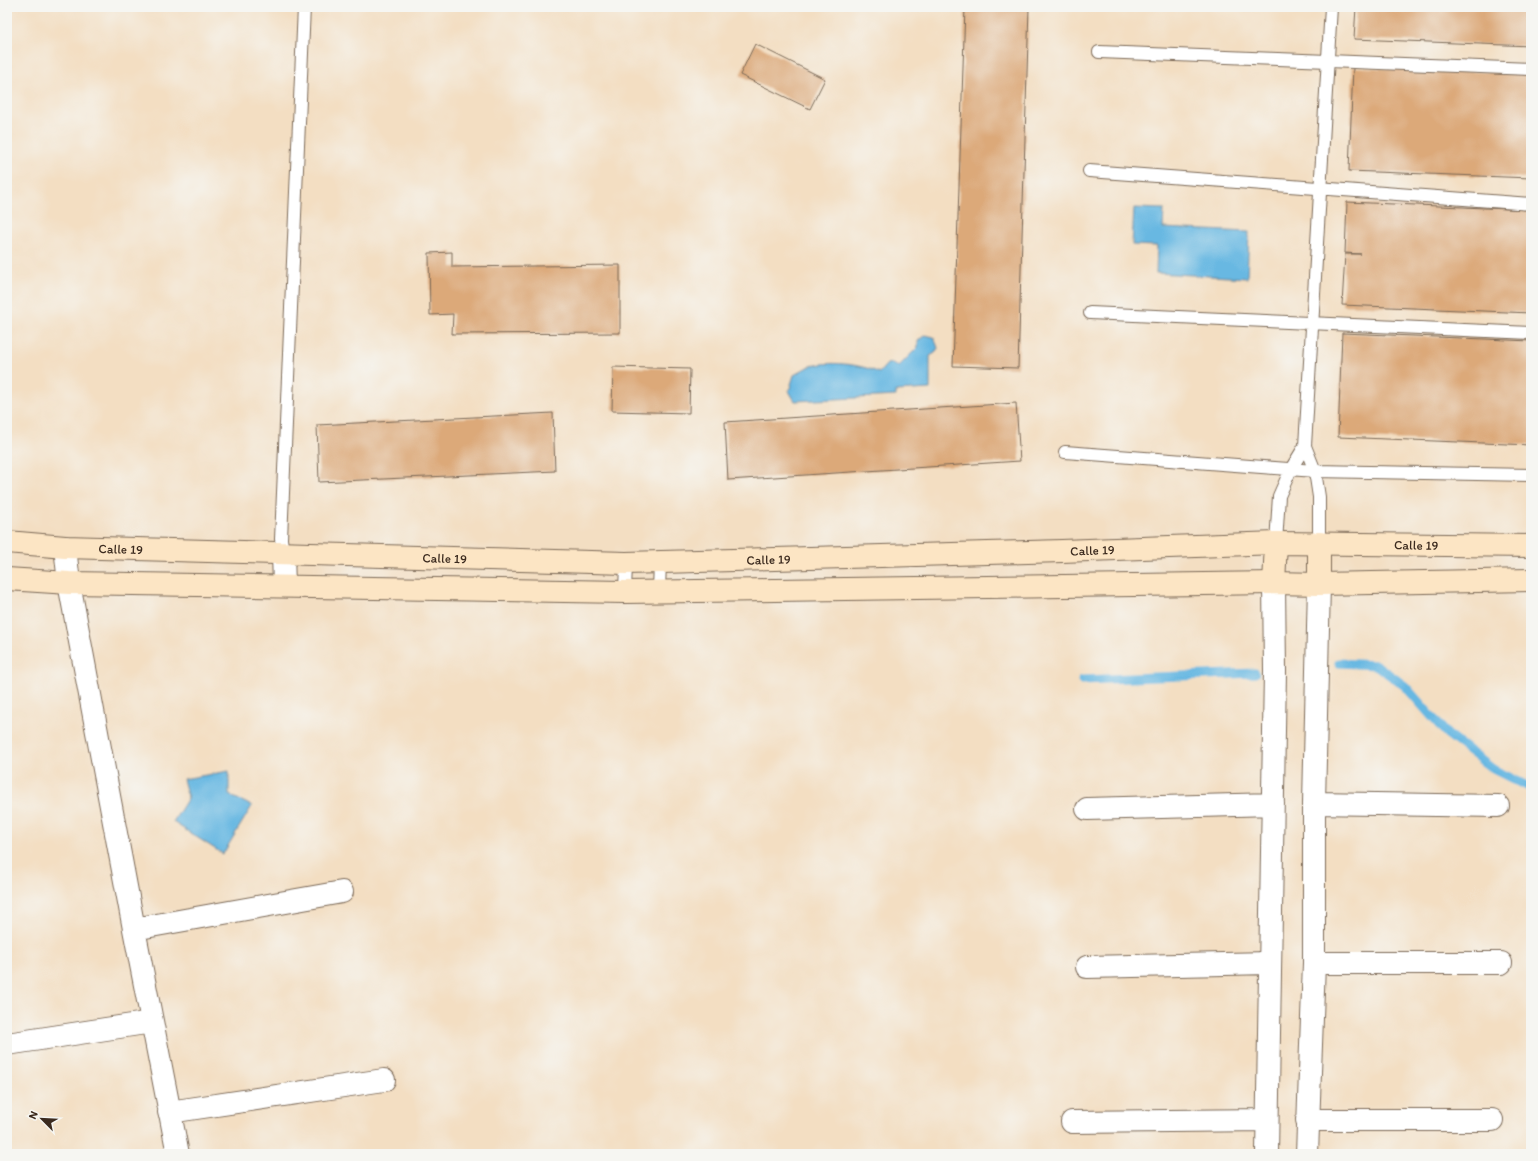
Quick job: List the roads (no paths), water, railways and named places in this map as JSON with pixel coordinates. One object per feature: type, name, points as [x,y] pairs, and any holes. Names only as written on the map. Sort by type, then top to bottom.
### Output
[{"type":"street","name":"Calle 19","points":[[7,542],[64,547],[626,562],[1062,551],[1276,543],[1531,546]]},
{"type":"street","points":[[1267,1154],[1275,670],[1274,583],[1276,543]]},
{"type":"street","points":[[1307,1154],[1307,1120],[1314,963],[1314,803],[1319,543]]},
{"type":"street","points":[[64,547],[69,583],[178,1154]]},
{"type":"street","points":[[284,553],[284,586]]},
{"type":"street","points":[[7,579],[69,583],[625,592],[1531,580]]},
{"type":"street","points":[[1314,803],[1498,806]]},
{"type":"street","points":[[1087,808],[1273,804]]},
{"type":"street","points":[[134,929],[342,892]]},
{"type":"street","points":[[1087,967],[1270,963]]},
{"type":"street","points":[[1314,963],[1501,963]]},
{"type":"street","points":[[7,1044],[152,1022]]},
{"type":"street","points":[[169,1112],[384,1080]]},
{"type":"street","points":[[1072,1122],[1267,1120]]},
{"type":"street","points":[[1307,1120],[1492,1120]]},
{"type":"lane","points":[[284,553],[281,539],[304,7]]},
{"type":"lane","points":[[1319,543],[1319,497],[1315,471],[1305,446],[1331,7]]},
{"type":"lane","points":[[1099,52],[1531,69]]},
{"type":"lane","points":[[1089,171],[1531,204]]},
{"type":"lane","points":[[1090,313],[1531,333]]},
{"type":"lane","points":[[1276,543],[1279,496],[1291,469],[1305,446]]},
{"type":"lane","points":[[1065,452],[1315,471],[1531,475]]},
{"type":"lane","points":[[659,591],[660,561]]},
{"type":"lane","points":[[625,592],[626,562]]},
{"type":"water","points":[[1134,208],[1164,209],[1163,228],[1249,232],[1247,278],[1156,273],[1157,246],[1132,245]]},
{"type":"water","points":[[925,335],[934,337],[938,348],[935,353],[930,356],[930,389],[896,391],[896,396],[795,401],[789,391],[794,375],[806,368],[816,365],[834,363],[854,365],[879,373],[887,364],[892,363],[899,366],[918,347],[918,341]]},
{"type":"water","points":[[229,771],[229,795],[252,806],[223,854],[173,822],[188,798],[183,779]]},
{"type":"waterway","points":[[1339,663],[1376,665],[1405,686],[1447,734],[1493,769],[1531,788]]},
{"type":"waterway","points":[[1082,680],[1255,673]]}]
